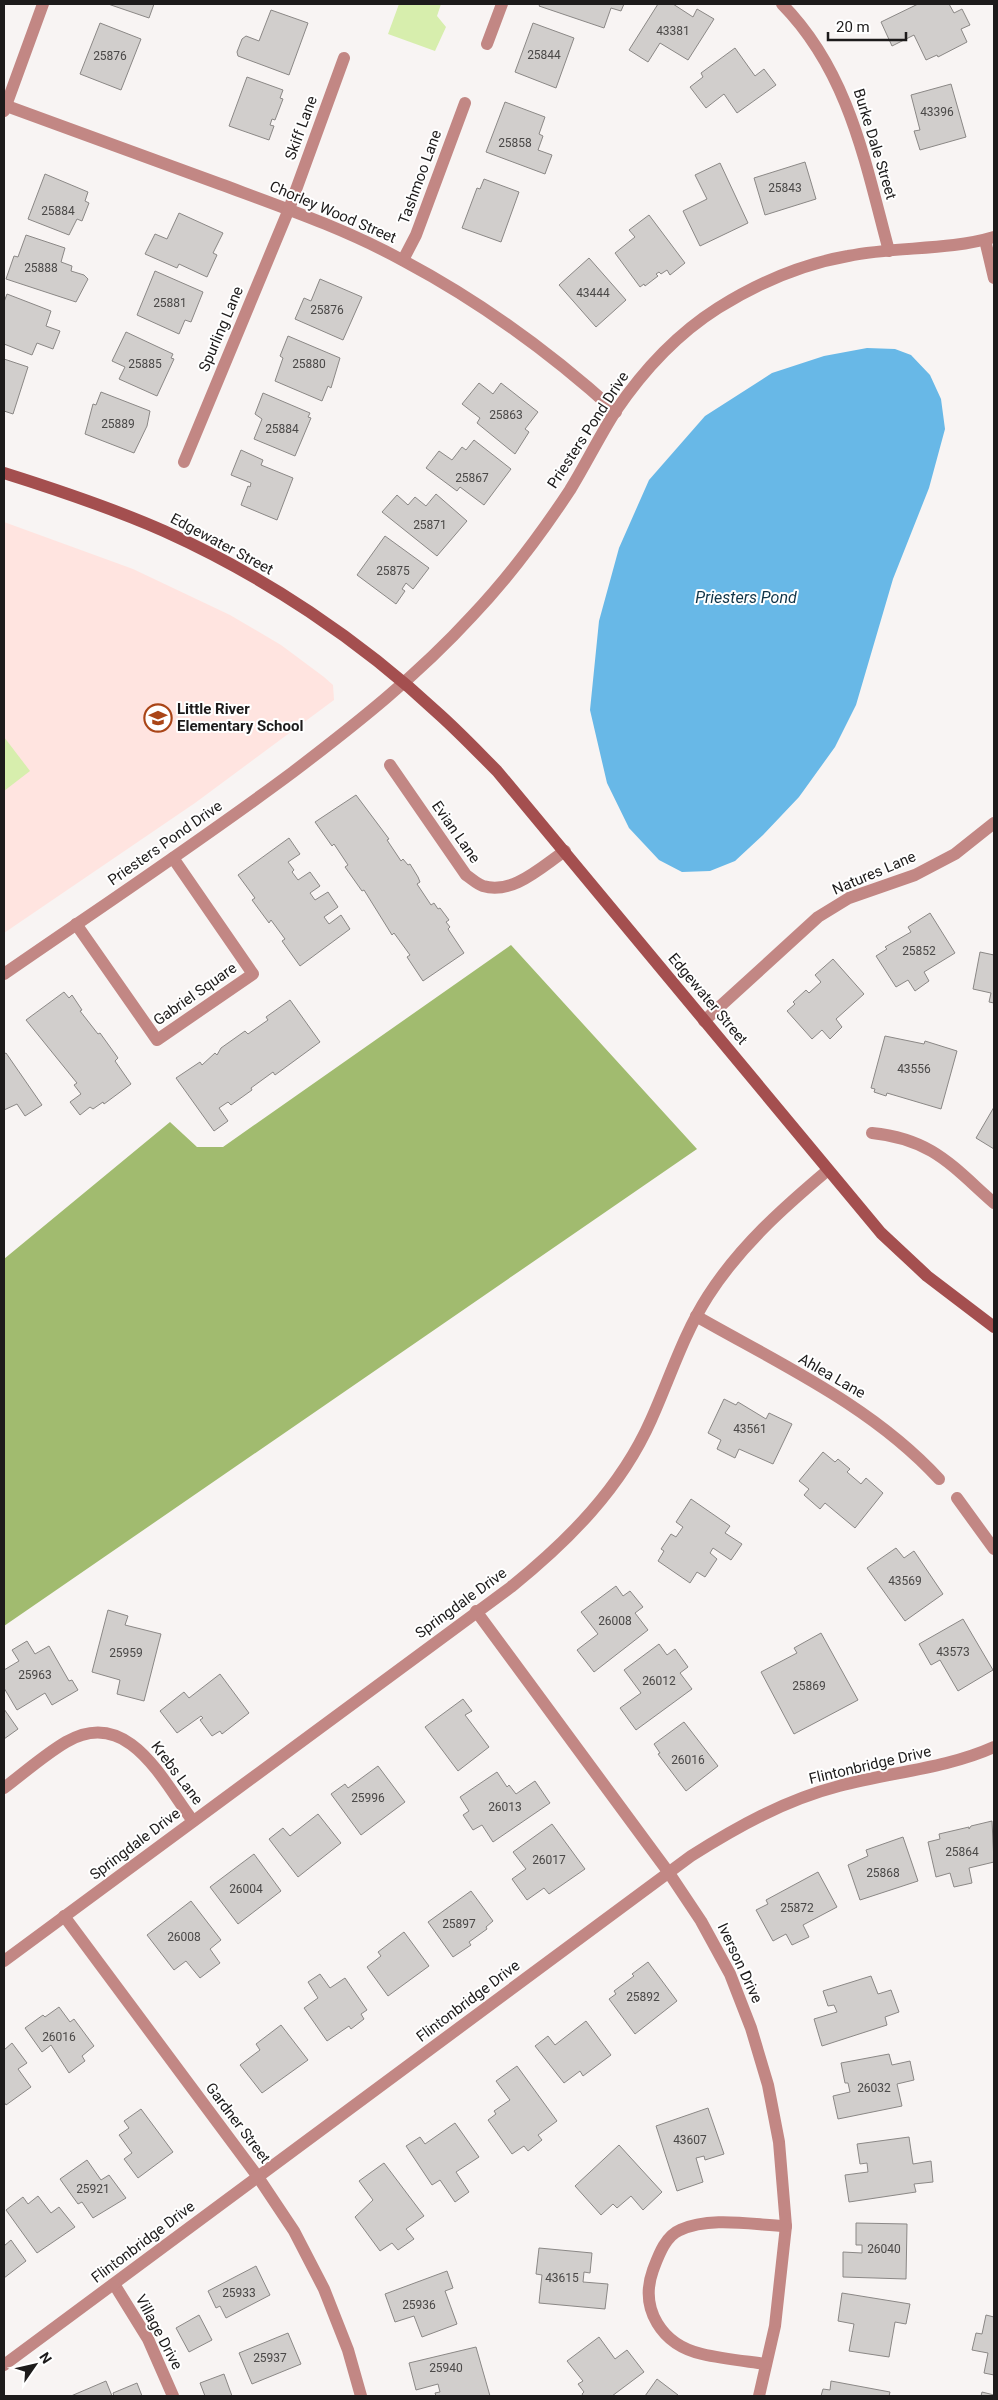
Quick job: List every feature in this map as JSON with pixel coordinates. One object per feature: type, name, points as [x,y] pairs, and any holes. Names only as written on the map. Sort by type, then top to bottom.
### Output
[{"type":"street","points":[[4,107],[43,4]]},
{"type":"street","points":[[487,44],[502,4]]},
{"type":"street","name":"Burke Dale Street","points":[[782,4],[796,17],[821,51],[839,85],[855,126],[889,251]]},
{"type":"street","name":"Skiff Lane","points":[[289,209],[344,58]]},
{"type":"street","name":"Tashmoo Lane","points":[[403,260],[416,235],[465,103]]},
{"type":"street","name":"Chorley Wood Street","points":[[4,107],[289,209],[347,233],[403,260],[463,294],[520,332],[577,376],[616,412]]},
{"type":"street","name":"Spurling Lane","points":[[184,462],[289,209]]},
{"type":"street","points":[[990,238],[994,278]]},
{"type":"street","name":"Priesters Pond Drive","points":[[4,974],[249,805],[341,736],[404,684],[472,616],[524,554],[569,491],[616,412],[643,374],[678,338],[716,309],[757,286],[800,268],[849,255],[945,247],[990,238]]},
{"type":"street","name":"Edgewater Street","points":[[4,473],[100,505],[165,532],[238,569],[304,609],[404,684],[440,715],[497,771],[881,1233],[927,1276],[994,1327]]},
{"type":"street","name":"Evian Lane","points":[[390,765],[466,875],[482,886],[499,888],[515,884],[565,851]]},
{"type":"street","name":"Natures Lane","points":[[704,1021],[818,917],[849,898],[915,875],[947,858],[994,823]]},
{"type":"street","name":"Gabriel Square","points":[[76,924],[156,1040],[253,974],[173,858]]},
{"type":"street","points":[[872,1133],[896,1135],[920,1143],[941,1157],[994,1204]]},
{"type":"street","name":"Springdale Drive","points":[[4,1961],[553,1552],[590,1514],[624,1468],[651,1421],[675,1360],[696,1316],[734,1259],[768,1222],[828,1170]]},
{"type":"street","name":"Ahlea Lane","points":[[696,1316],[852,1406],[890,1433],[939,1479]]},
{"type":"street","points":[[957,1498],[994,1549]]},
{"type":"street","name":"Iverson Drive","points":[[476,1611],[669,1873],[701,1920],[730,1974],[751,2028],[768,2085],[779,2142],[786,2226],[775,2326],[760,2396]]},
{"type":"street","name":"Krebs Lane","points":[[4,1788],[65,1742],[81,1735],[105,1732],[117,1735],[138,1748],[193,1821]]},
{"type":"street","name":"Flintonbridge Drive","points":[[4,2365],[669,1873],[736,1828],[787,1803],[838,1786],[938,1765],[994,1747]]},
{"type":"street","name":"Gardner Street","points":[[64,1916],[258,2177],[294,2231],[324,2289],[353,2367],[361,2396]]},
{"type":"street","points":[[766,2364],[700,2354],[677,2343],[660,2329],[649,2306],[649,2281],[661,2250],[678,2230],[701,2223],[786,2226]]},
{"type":"street","name":"Village Drive","points":[[114,2284],[148,2339],[173,2396]]},
{"type":"shaded area","name":"Little River Elementary School","points":[[4,522],[133,569],[230,615],[281,645],[324,677],[333,685],[334,700],[195,803],[4,933]]},
{"type":"green space","points":[[399,4],[441,4],[437,16],[446,27],[435,51],[388,34]]},
{"type":"green space","points":[[4,737],[30,771],[4,791]]},
{"type":"green space","points":[[511,945],[697,1149],[4,1626],[4,1259],[170,1122],[197,1147],[223,1147]]},
{"type":"water","name":"Priesters Pond","points":[[867,348],[895,349],[911,355],[930,375],[941,399],[945,429],[929,488],[893,579],[856,705],[835,747],[799,797],[763,835],[735,861],[710,871],[682,872],[659,860],[629,828],[607,783],[590,710],[599,621],[619,548],[649,480],[705,416],[772,373],[824,356]]},
{"type":"building","points":[[108,4],[154,4],[149,18]]},
{"type":"building","points":[[540,4],[624,4],[621,11],[611,8],[604,28],[539,6]]},
{"type":"building","points":[[658,4],[673,4],[693,17],[697,9],[714,19],[688,60],[660,43],[648,62],[629,50]]},
{"type":"building","points":[[918,4],[949,4],[954,13],[962,9],[970,25],[961,29],[967,42],[938,57],[937,55],[926,60],[914,35],[892,46],[881,22]]},
{"type":"building","points":[[271,10],[308,23],[289,75],[238,56],[237,52],[242,39],[246,36],[259,41]]},
{"type":"building","points":[[100,23],[141,39],[121,90],[80,74]]},
{"type":"building","points":[[533,23],[574,38],[556,88],[515,72]]},
{"type":"building","points":[[735,48],[755,76],[764,69],[776,85],[737,113],[724,94],[706,108],[690,87],[703,77],[701,73]]},
{"type":"building","points":[[247,77],[283,90],[280,98],[283,99],[275,120],[272,119],[270,125],[274,126],[269,140],[229,126]]},
{"type":"building","points":[[951,84],[966,137],[920,150],[914,131],[920,130],[911,95]]},
{"type":"building","points":[[505,102],[545,117],[539,134],[543,136],[538,150],[552,155],[545,174],[486,152]]},
{"type":"building","points":[[805,162],[816,199],[765,215],[754,178]]},
{"type":"building","points":[[720,163],[748,223],[700,246],[683,211],[707,199],[695,175]]},
{"type":"building","points":[[45,174],[88,192],[85,201],[89,203],[82,221],[77,219],[69,235],[28,219]]},
{"type":"building","points":[[484,179],[519,192],[501,242],[462,228],[477,188],[480,189]]},
{"type":"building","points":[[179,213],[223,233],[213,253],[217,255],[207,277],[179,264],[177,268],[145,254],[155,234],[167,239]]},
{"type":"building","points":[[649,215],[685,263],[670,275],[667,270],[661,274],[659,272],[656,274],[658,276],[645,286],[644,284],[640,287],[615,253],[635,237],[629,230]]},
{"type":"building","points":[[26,235],[65,248],[61,262],[72,266],[71,271],[84,275],[88,279],[76,302],[6,279],[14,256],[18,257]]},
{"type":"building","points":[[589,258],[626,300],[596,327],[559,285]]},
{"type":"building","points":[[155,271],[203,292],[191,322],[185,320],[179,334],[137,315]]},
{"type":"building","points":[[320,279],[362,297],[343,340],[295,319],[304,298],[311,301]]},
{"type":"building","points":[[7,294],[51,311],[46,326],[60,331],[53,349],[37,343],[32,355],[4,344],[4,302]]},
{"type":"building","points":[[126,332],[173,354],[171,358],[174,359],[157,396],[119,379],[125,367],[112,361]]},
{"type":"building","points":[[288,336],[340,358],[331,388],[328,386],[322,401],[275,381],[283,358],[280,356]]},
{"type":"building","points":[[4,359],[28,367],[13,414],[4,411]]},
{"type":"building","points":[[479,383],[493,394],[501,383],[538,412],[525,429],[529,432],[515,454],[477,423],[480,418],[462,404]]},
{"type":"building","points":[[101,392],[150,411],[147,426],[134,453],[85,434],[93,404],[96,405]]},
{"type":"building","points":[[263,393],[310,413],[308,417],[311,418],[295,456],[254,439],[262,419],[255,414]]},
{"type":"building","points":[[474,440],[511,469],[484,505],[460,487],[457,491],[426,468],[439,451],[452,460],[462,447],[466,450]]},
{"type":"building","points":[[241,450],[263,460],[261,465],[293,478],[277,520],[241,505],[251,483],[231,475]]},
{"type":"building","points":[[436,494],[467,521],[437,556],[382,512],[397,495],[408,505],[415,497],[426,506]]},
{"type":"building","points":[[385,536],[429,568],[413,589],[406,583],[402,589],[405,591],[396,604],[357,575]]},
{"type":"building","points":[[356,795],[389,839],[387,840],[401,861],[403,859],[408,865],[410,864],[420,882],[417,884],[431,905],[434,903],[438,909],[440,908],[449,920],[446,922],[450,927],[448,929],[464,953],[423,981],[407,957],[410,955],[394,933],[392,935],[364,890],[362,891],[345,867],[348,865],[334,844],[332,846],[315,822]]},
{"type":"building","points":[[289,838],[300,854],[288,862],[294,870],[292,872],[298,880],[310,872],[320,886],[310,893],[315,900],[328,892],[338,907],[324,917],[329,924],[341,915],[350,929],[300,966],[282,941],[285,939],[271,920],[269,923],[252,900],[255,898],[238,875]]},
{"type":"building","points":[[930,913],[955,953],[924,972],[929,981],[915,991],[908,980],[896,987],[876,956],[887,949],[885,947],[911,932],[908,927]]},
{"type":"building","points":[[980,952],[994,955],[994,1003],[989,1002],[991,993],[973,989]]},
{"type":"building","points":[[833,959],[864,994],[836,1019],[842,1027],[830,1039],[822,1030],[812,1039],[787,1011],[795,1004],[793,1002],[806,990],[809,993],[821,982],[815,975]]},
{"type":"building","points":[[64,992],[69,998],[72,995],[82,1010],[80,1011],[98,1034],[100,1033],[118,1058],[115,1061],[131,1084],[104,1104],[103,1102],[93,1109],[90,1107],[80,1115],[70,1102],[81,1094],[74,1085],[77,1083],[26,1020]]},
{"type":"building","points":[[290,1000],[320,1042],[275,1075],[273,1072],[231,1105],[228,1102],[219,1108],[228,1121],[214,1131],[176,1078],[200,1062],[202,1065],[215,1053],[217,1055],[221,1048],[245,1031],[248,1034],[268,1020],[266,1017]]},
{"type":"building","points":[[885,1036],[924,1044],[925,1041],[957,1051],[941,1109],[887,1093],[886,1096],[874,1092],[875,1089],[871,1088]]},
{"type":"building","points":[[6,1053],[42,1105],[25,1116],[17,1104],[4,1110],[4,1054]]},
{"type":"building","points":[[994,1107],[994,1149],[976,1138]]},
{"type":"building","points":[[724,1399],[736,1405],[738,1402],[766,1419],[769,1413],[792,1424],[773,1464],[739,1449],[735,1458],[717,1449],[721,1440],[708,1433]]},
{"type":"building","points":[[823,1452],[835,1462],[838,1459],[850,1469],[847,1472],[861,1484],[866,1478],[883,1493],[855,1528],[825,1503],[820,1509],[804,1495],[809,1489],[799,1481]]},
{"type":"building","points":[[691,1499],[730,1526],[725,1533],[742,1544],[731,1560],[713,1548],[710,1553],[717,1559],[705,1577],[697,1572],[690,1583],[658,1561],[664,1551],[661,1549],[671,1534],[676,1537],[683,1527],[676,1522]]},
{"type":"building","points":[[896,1548],[904,1558],[914,1551],[943,1594],[905,1621],[867,1568]]},
{"type":"building","points":[[616,1586],[623,1596],[630,1591],[643,1607],[635,1613],[648,1630],[594,1672],[577,1650],[598,1634],[581,1612]]},
{"type":"building","points":[[108,1610],[128,1616],[125,1625],[161,1634],[144,1701],[117,1694],[120,1680],[92,1672]]},
{"type":"building","points":[[963,1619],[993,1670],[958,1691],[940,1660],[931,1665],[919,1644]]},
{"type":"building","points":[[821,1633],[858,1700],[794,1734],[761,1672],[797,1653],[794,1648]]},
{"type":"building","points":[[27,1641],[35,1654],[49,1646],[69,1681],[72,1680],[78,1690],[52,1705],[45,1693],[17,1710],[4,1688],[4,1670],[19,1661],[12,1650]]},
{"type":"building","points":[[659,1644],[667,1655],[675,1649],[688,1667],[680,1673],[692,1689],[636,1730],[620,1708],[641,1693],[624,1670]]},
{"type":"building","points":[[220,1674],[249,1713],[222,1734],[220,1731],[212,1736],[200,1720],[203,1718],[201,1716],[177,1733],[160,1711],[184,1692],[189,1698]]},
{"type":"building","points":[[463,1699],[472,1711],[465,1715],[489,1747],[458,1771],[425,1727]]},
{"type":"building","points":[[4,1709],[18,1729],[4,1739]]},
{"type":"building","points":[[684,1722],[718,1766],[686,1791],[658,1754],[660,1753],[654,1744]]},
{"type":"building","points":[[378,1766],[405,1802],[361,1835],[331,1794],[345,1784],[348,1788]]},
{"type":"building","points":[[497,1772],[507,1787],[509,1785],[516,1794],[535,1781],[550,1803],[493,1842],[482,1825],[473,1830],[463,1815],[469,1811],[460,1797]]},
{"type":"building","points":[[318,1814],[341,1843],[298,1877],[269,1839],[283,1828],[290,1836]]},
{"type":"building","points":[[992,1821],[994,1862],[969,1868],[972,1883],[954,1887],[950,1873],[936,1877],[928,1842],[940,1839],[939,1834],[969,1827],[969,1829],[971,1826]]},
{"type":"building","points":[[552,1824],[585,1869],[549,1894],[544,1888],[527,1900],[512,1879],[526,1869],[513,1852]]},
{"type":"building","points":[[903,1837],[918,1881],[860,1900],[848,1865],[868,1856],[866,1850]]},
{"type":"building","points":[[254,1854],[281,1891],[238,1924],[210,1887]]},
{"type":"building","points":[[818,1872],[837,1907],[803,1925],[809,1937],[792,1945],[786,1934],[773,1941],[756,1910],[768,1904],[766,1900]]},
{"type":"building","points":[[471,1891],[493,1921],[486,1927],[487,1929],[469,1942],[471,1945],[453,1957],[428,1922]]},
{"type":"building","points":[[191,1901],[221,1940],[210,1949],[220,1963],[200,1978],[186,1961],[174,1970],[147,1935]]},
{"type":"building","points":[[404,1932],[429,1966],[388,1996],[367,1967],[381,1956],[378,1952]]},
{"type":"building","points":[[648,1962],[677,2001],[635,2034],[609,1999],[616,1994],[614,1991],[634,1976],[632,1974]]},
{"type":"building","points":[[320,1974],[330,1988],[345,1978],[367,2010],[361,2014],[364,2019],[351,2029],[349,2026],[327,2041],[304,2008],[318,1998],[308,1982]]},
{"type":"building","points":[[871,1976],[878,1994],[891,1990],[899,2012],[885,2017],[887,2025],[822,2046],[814,2019],[837,2012],[834,2005],[828,2006],[823,1991]]},
{"type":"building","points":[[59,2007],[70,2022],[74,2019],[94,2046],[82,2056],[85,2061],[69,2073],[51,2045],[42,2052],[25,2028],[43,2015],[45,2017]]},
{"type":"building","points":[[586,2021],[611,2055],[583,2076],[580,2071],[564,2083],[535,2046],[548,2036],[555,2045]]},
{"type":"building","points":[[281,2025],[308,2060],[262,2093],[240,2065],[260,2050],[256,2044]]},
{"type":"building","points":[[12,2043],[27,2063],[18,2069],[31,2087],[6,2105],[4,2102],[4,2050]]},
{"type":"building","points":[[889,2054],[892,2065],[910,2061],[914,2080],[897,2084],[902,2106],[838,2119],[833,2096],[850,2092],[848,2083],[845,2083],[841,2063]]},
{"type":"building","points":[[517,2066],[557,2121],[538,2135],[542,2140],[528,2151],[524,2146],[512,2154],[488,2120],[496,2114],[494,2111],[510,2100],[496,2081]]},
{"type":"building","points":[[708,2108],[724,2154],[705,2160],[704,2156],[696,2158],[703,2182],[677,2191],[656,2126]]},
{"type":"building","points":[[141,2109],[173,2152],[138,2178],[124,2159],[132,2153],[119,2135],[129,2128],[124,2121]]},
{"type":"building","points":[[455,2123],[479,2157],[456,2172],[469,2192],[455,2202],[440,2180],[432,2185],[406,2146],[420,2137],[425,2144]]},
{"type":"building","points":[[909,2137],[913,2164],[931,2161],[933,2182],[914,2184],[916,2192],[849,2202],[845,2175],[868,2172],[867,2163],[860,2164],[857,2144]]},
{"type":"building","points":[[619,2145],[662,2192],[643,2210],[631,2196],[617,2208],[613,2204],[601,2215],[575,2186]]},
{"type":"building","points":[[87,2160],[101,2180],[109,2175],[126,2198],[93,2218],[82,2202],[78,2204],[60,2179]]},
{"type":"building","points":[[384,2163],[424,2216],[406,2229],[414,2239],[398,2250],[392,2243],[380,2251],[355,2217],[373,2200],[359,2181]]},
{"type":"building","points":[[38,2196],[51,2213],[59,2207],[75,2227],[37,2253],[6,2210],[23,2197],[28,2204]]},
{"type":"building","points":[[856,2223],[907,2224],[906,2279],[843,2277],[843,2252],[862,2253],[862,2245],[856,2245]]},
{"type":"building","points":[[11,2240],[26,2261],[4,2278],[4,2246]]},
{"type":"building","points":[[539,2248],[592,2253],[590,2273],[584,2272],[583,2282],[608,2284],[605,2309],[539,2303],[542,2275],[536,2274]]},
{"type":"building","points":[[256,2266],[270,2295],[226,2318],[220,2306],[216,2308],[208,2291]]},
{"type":"building","points":[[447,2271],[453,2288],[445,2291],[457,2324],[422,2337],[414,2316],[395,2322],[385,2294]]},
{"type":"building","points":[[842,2293],[910,2304],[906,2324],[895,2322],[889,2357],[849,2351],[854,2324],[838,2321]]},
{"type":"building","points":[[199,2315],[212,2340],[189,2352],[176,2328]]},
{"type":"building","points":[[986,2315],[994,2317],[994,2375],[984,2373],[988,2353],[972,2350],[976,2333],[982,2334]]},
{"type":"building","points":[[288,2333],[301,2364],[252,2384],[239,2353]]},
{"type":"building","points":[[599,2337],[615,2359],[627,2350],[644,2372],[612,2396],[583,2396],[584,2392],[578,2384],[583,2381],[567,2361]]},
{"type":"building","points":[[476,2347],[490,2396],[436,2396],[435,2393],[440,2392],[438,2384],[416,2390],[409,2363]]},
{"type":"building","points":[[224,2374],[232,2396],[205,2396],[200,2383]]},
{"type":"building","points":[[657,2379],[678,2395],[645,2396]]},
{"type":"building","points":[[106,2381],[112,2396],[71,2396]]},
{"type":"building","points":[[831,2381],[890,2392],[889,2396],[821,2396],[823,2389],[830,2390]]},
{"type":"building","points":[[137,2383],[142,2396],[114,2396],[113,2393]]},
{"type":"building","points":[[982,2392],[994,2395],[994,2396],[981,2396]]},
{"type":"place","name":"Little River Elementary School","points":[[158,718]]}]
